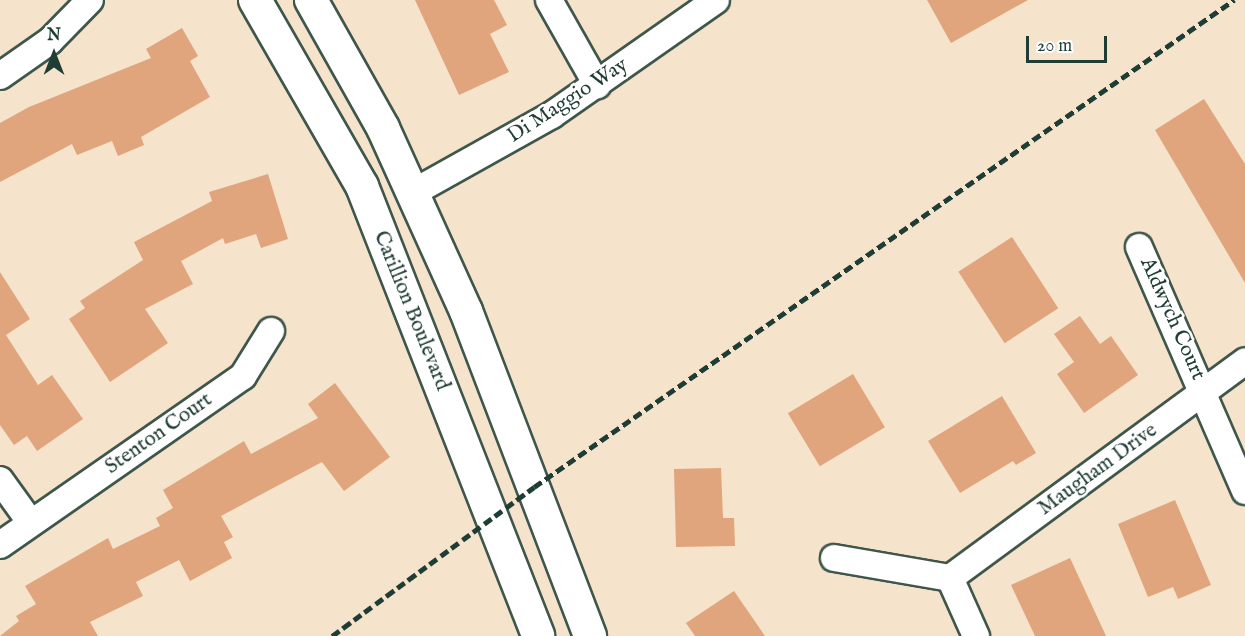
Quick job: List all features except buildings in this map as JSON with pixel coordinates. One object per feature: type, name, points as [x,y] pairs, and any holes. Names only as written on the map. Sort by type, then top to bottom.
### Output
[{"type":"street","points":[[0,76],[50,41],[90,0]]},
{"type":"street","name":"Carillion Boulevard","points":[[255,0],[362,186],[538,636]]},
{"type":"street","points":[[311,0],[349,63],[414,192],[466,311],[590,636]]},
{"type":"street","points":[[549,0],[597,85]]},
{"type":"street","name":"Di Maggio Way","points":[[414,192],[552,115],[716,0]]},
{"type":"street","name":"Aldwych Court","points":[[1139,247],[1204,392],[1245,491]]},
{"type":"street","name":"Stenton Court","points":[[0,545],[243,376],[271,331]]},
{"type":"street","name":"Maugham Drive","points":[[950,578],[1245,361]]},
{"type":"street","points":[[0,480],[31,523]]},
{"type":"street","points":[[834,558],[950,578],[976,636]]},
{"type":"railway","points":[[332,636],[534,487],[1234,0]]}]
